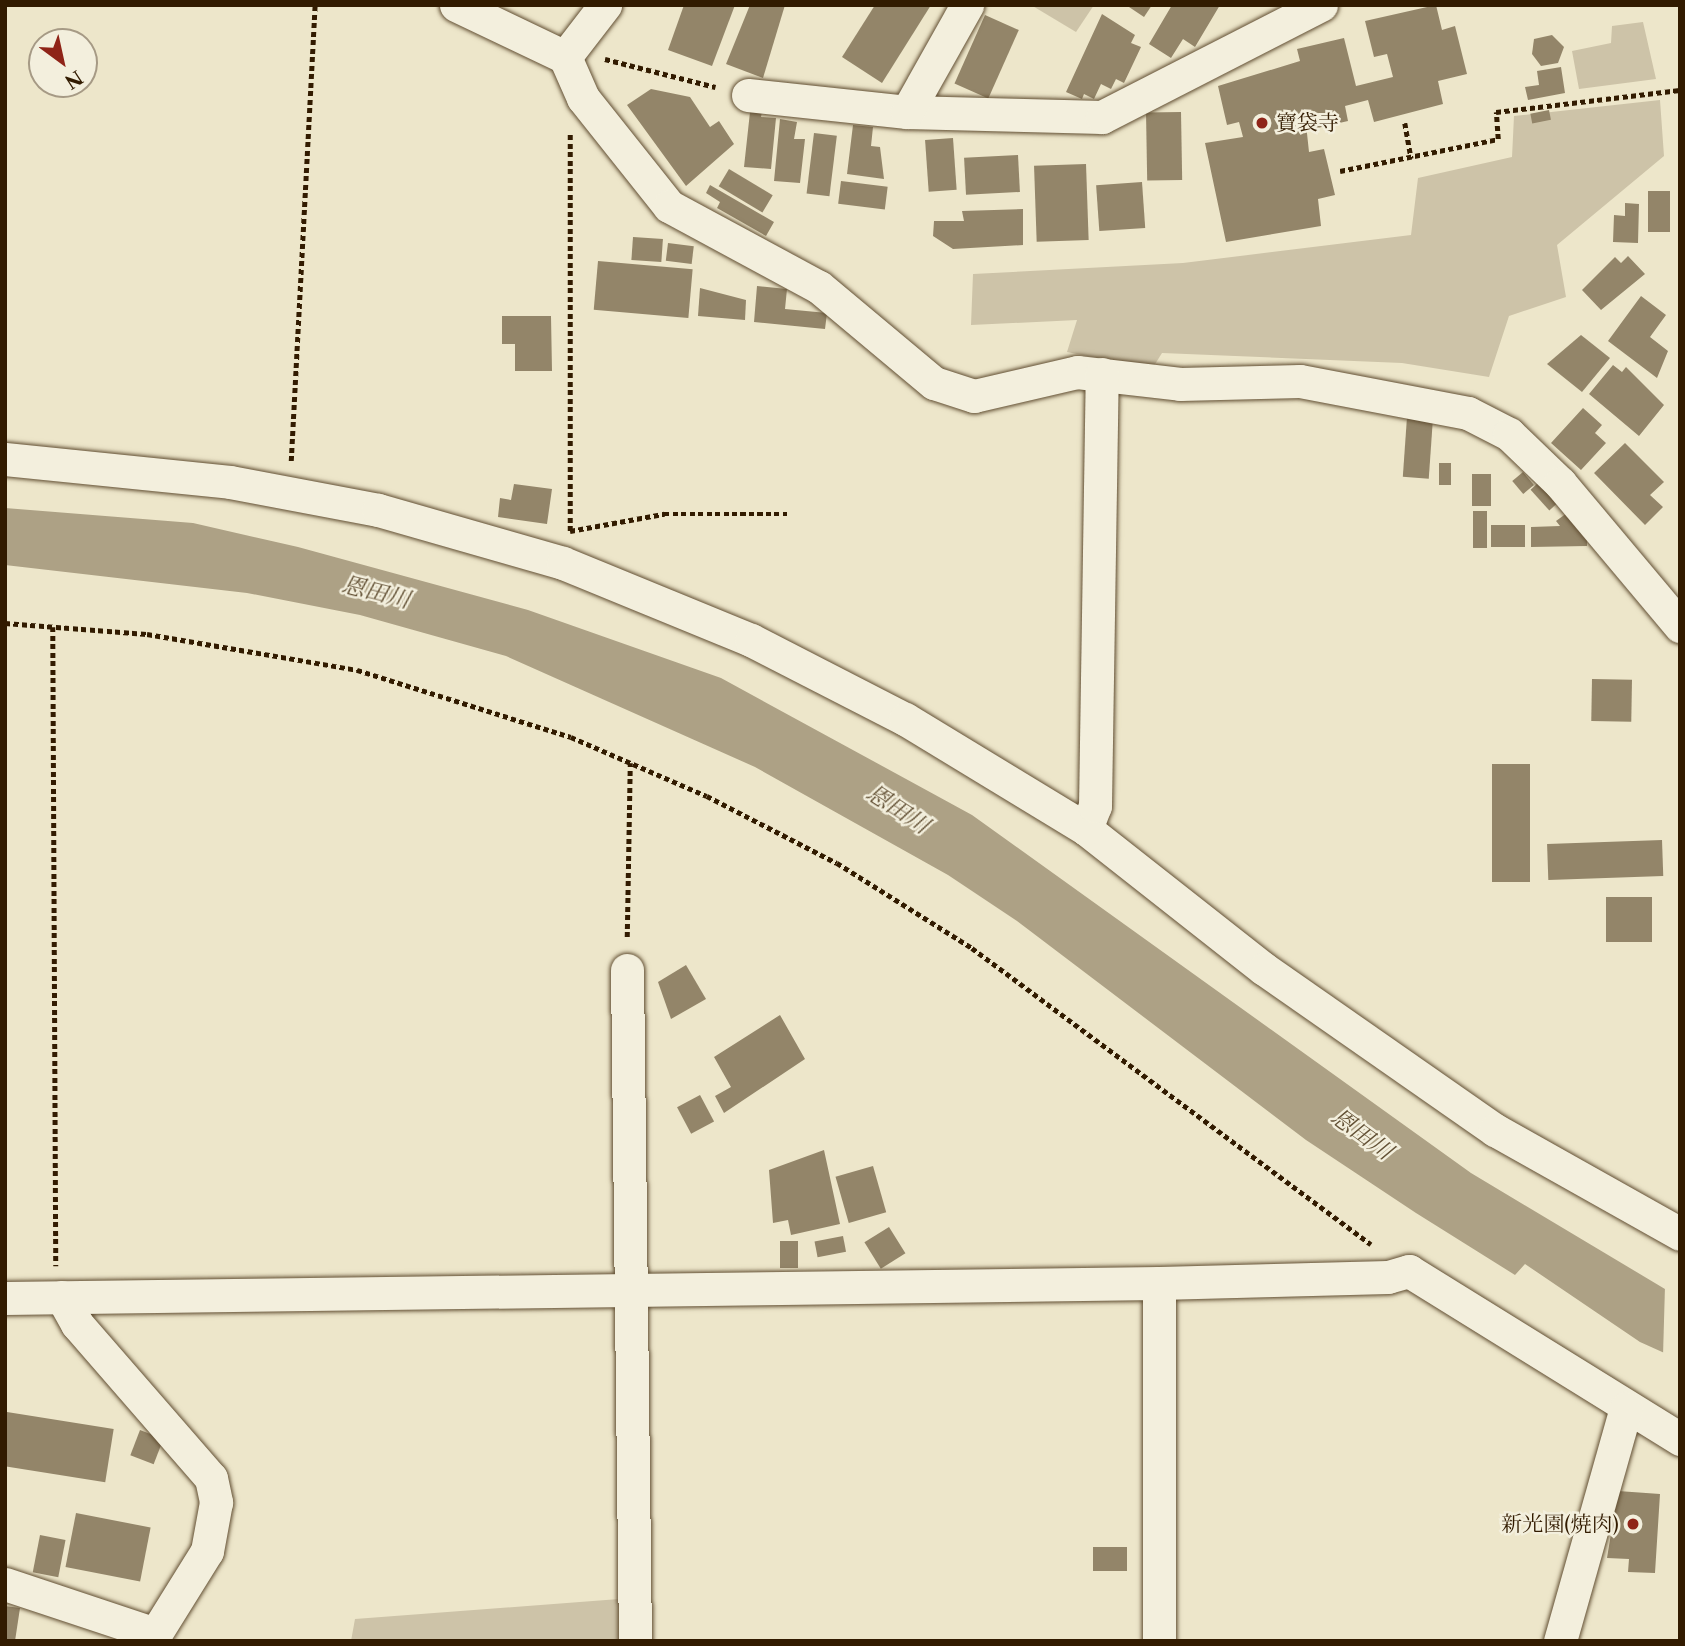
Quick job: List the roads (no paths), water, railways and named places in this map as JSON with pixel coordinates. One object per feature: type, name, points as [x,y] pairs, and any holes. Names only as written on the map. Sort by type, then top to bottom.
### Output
[{"type":"street","points":[[456,5],[578,57]]},
{"type":"street","points":[[605,5],[578,57],[583,98],[669,206],[819,287],[901,362],[934,383],[974,396],[1054,375],[1102,373],[1180,384],[1300,381],[1468,413],[1509,434],[1560,484],[1680,626]]},
{"type":"street","points":[[907,112],[967,5]]},
{"type":"street","points":[[748,95],[907,112],[1102,117],[1321,5]]},
{"type":"street","points":[[1086,829],[1095,806],[1102,373]]},
{"type":"street","points":[[5,459],[284,490],[563,563],[751,640],[905,719],[1086,829],[1264,969],[1495,1130],[1680,1234]]},
{"type":"street","points":[[627,970],[635,1641]]},
{"type":"street","points":[[5,1298],[1159,1283],[1388,1278],[1409,1271],[1626,1408],[1680,1439]]},
{"type":"street","points":[[1159,1283],[1159,1641]]},
{"type":"street","points":[[5,1584],[153,1637],[174,1612],[207,1551],[216,1502],[211,1478],[77,1324],[62,1297]]},
{"type":"street","points":[[1560,1641],[1626,1408]]},
{"type":"water","name":"恩田川","points":[[5,508],[193,523],[298,547],[528,610],[721,678],[972,815],[1471,1173],[1680,1298],[1680,1360],[1640,1342],[1525,1264],[1515,1275],[1416,1213],[1306,1140],[1017,921],[948,875],[755,767],[506,656],[360,615],[247,593],[5,565]]},
{"type":"place","name":"寶袋寺","points":[[1262,123]]},
{"type":"place","name":"新光園(焼肉)","points":[[1633,1524]]}]
